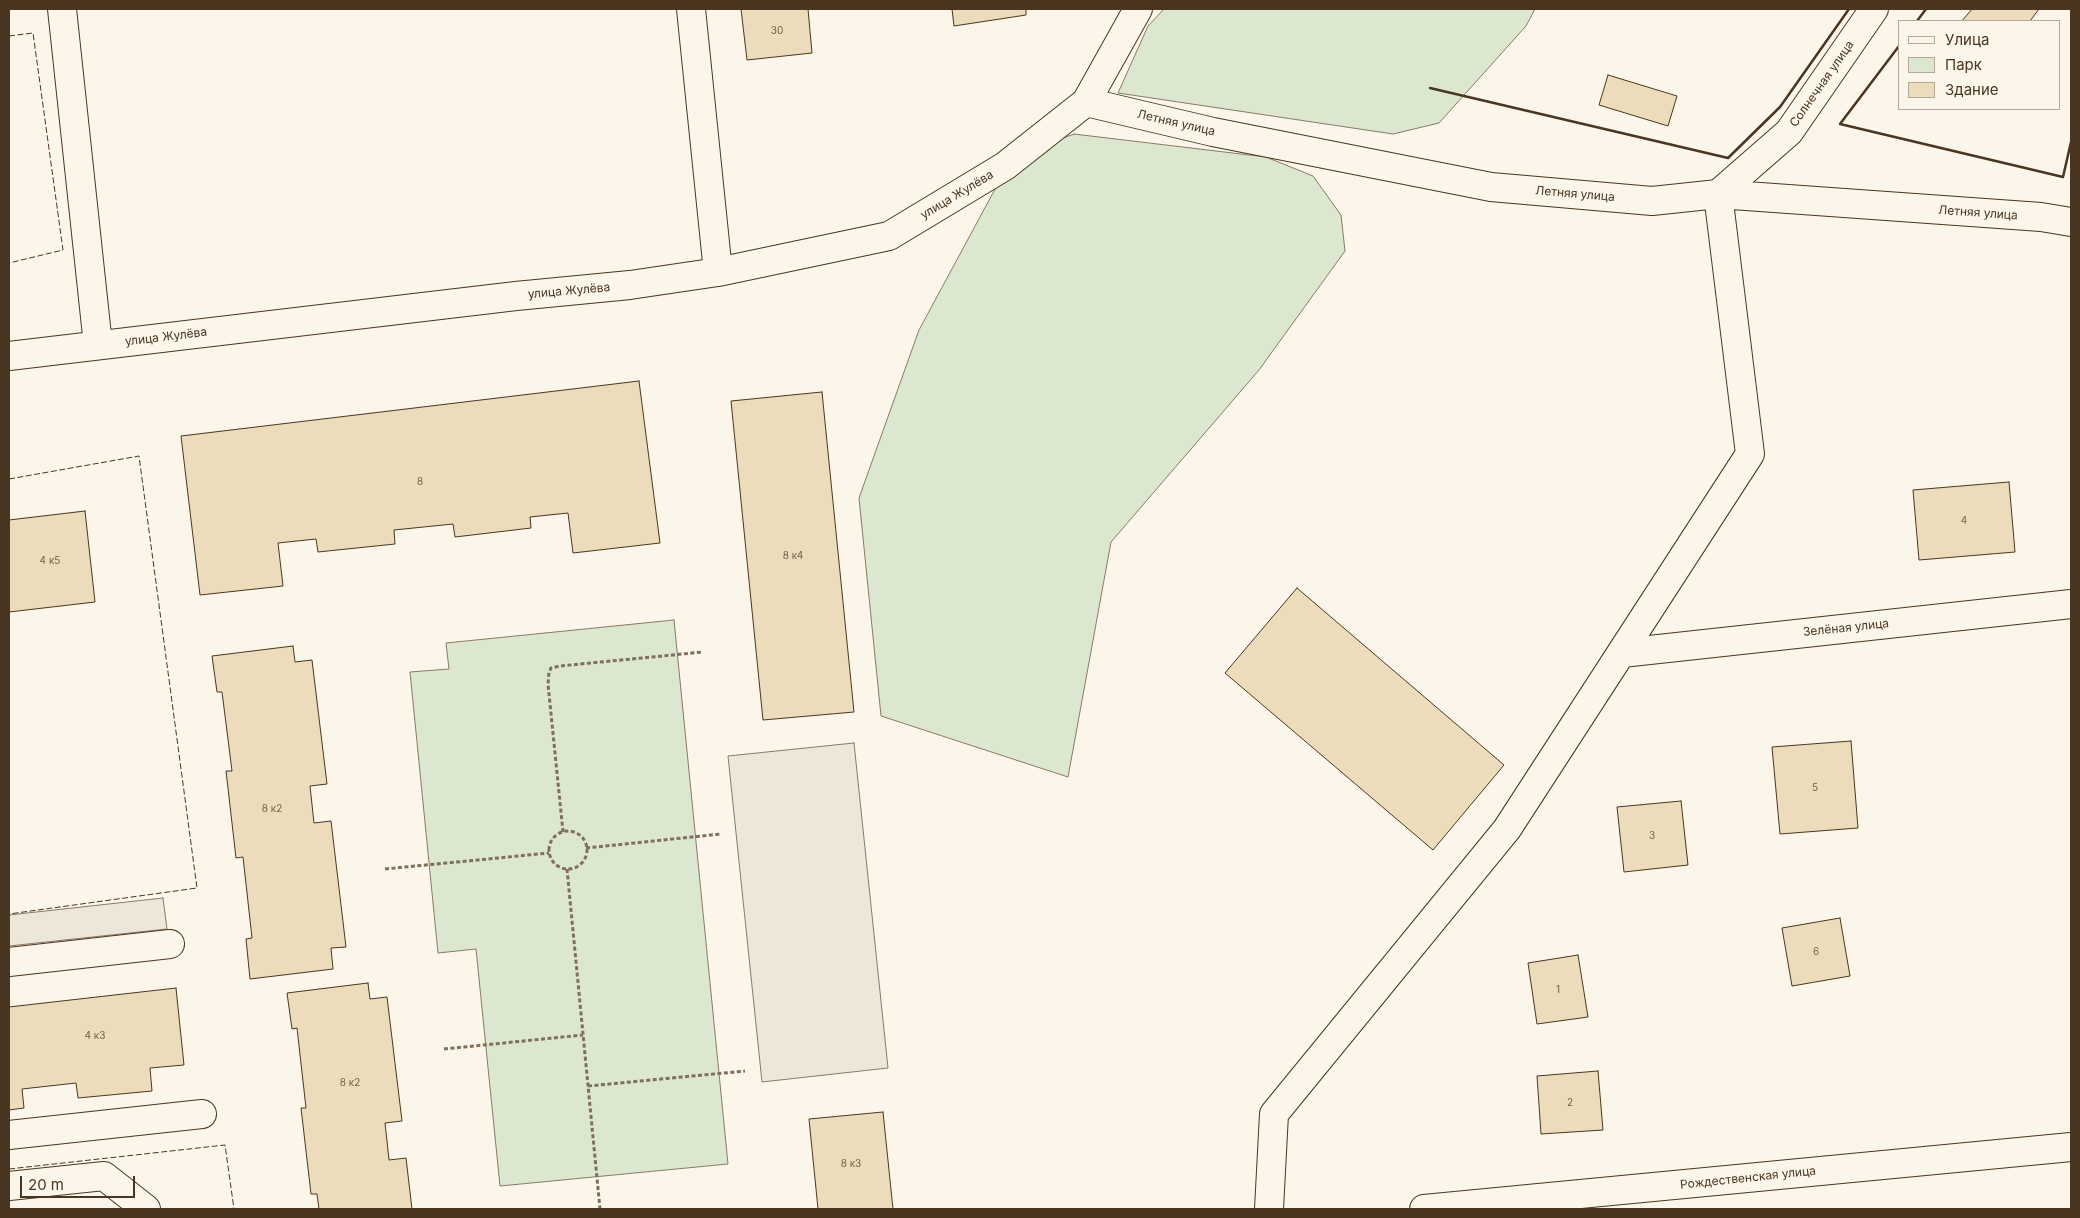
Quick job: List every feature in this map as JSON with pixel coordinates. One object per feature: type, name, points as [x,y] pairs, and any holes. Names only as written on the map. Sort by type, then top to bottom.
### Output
[{"type":"street","points":[[62,9],[98,345]]},
{"type":"street","points":[[691,9],[718,272]]},
{"type":"street","points":[[1086,102],[1138,9]]},
{"type":"street","name":"Солнечная улица","points":[[1718,194],[1788,132],[1874,9]]},
{"type":"street","name":"улица Жулёва","points":[[9,356],[516,296],[630,285],[718,272],[889,236],[1005,166],[1086,102]]},
{"type":"street","name":"Летняя улица","points":[[1086,102],[1213,132],[1491,187],[1652,201],[1718,194],[2041,217],[2071,222]]},
{"type":"street","points":[[1269,1209],[1274,1114],[1508,830],[1750,454],[1718,194]]},
{"type":"street","name":"Зелёная улица","points":[[1622,652],[2071,604]]},
{"type":"street","points":[[9,962],[170,944]]},
{"type":"street","points":[[9,1135],[202,1114]]},
{"type":"street","name":"Рождественская улица","points":[[1424,1209],[2071,1147]]},
{"type":"street","points":[[9,1186],[104,1176],[146,1209]]},
{"type":"path","points":[[563,832],[548,684],[549,672],[552,668],[703,652]]},
{"type":"path","points":[[563,832],[578,834],[584,840],[586,848],[586,856],[582,863],[575,868],[567,869],[555,864],[549,853],[549,846],[552,840],[563,832]]},
{"type":"path","points":[[586,848],[721,834]]},
{"type":"path","points":[[384,870],[549,853]]},
{"type":"path","points":[[567,869],[600,1209]]},
{"type":"path","points":[[444,1049],[583,1035]]},
{"type":"path","points":[[588,1086],[745,1071]]},
{"type":"green space","points":[[1164,9],[1535,9],[1526,26],[1439,123],[1393,134],[1118,93],[1148,26]]},
{"type":"green space","points":[[1074,134],[1266,157],[1313,176],[1341,215],[1345,251],[1259,370],[1111,542],[1068,777],[881,716],[859,498],[919,330],[1001,178],[1030,150]]},
{"type":"green space","points":[[674,620],[728,1164],[500,1186],[476,949],[438,953],[410,672],[449,669],[446,643]]},
{"type":"shaded area","points":[[854,743],[888,1068],[762,1082],[728,756]]},
{"type":"shaded area","points":[[163,898],[167,929],[9,946],[9,915]]},
{"type":"building","points":[[741,9],[808,9],[812,53],[747,60]]},
{"type":"building","points":[[952,9],[1026,9],[1026,15],[954,26]]},
{"type":"building","points":[[1972,9],[2039,9],[2031,20],[1963,20]]},
{"type":"building","points":[[1608,75],[1677,96],[1668,126],[1599,105]]},
{"type":"building","points":[[639,381],[660,543],[573,553],[568,513],[530,517],[531,528],[455,537],[453,524],[394,530],[395,544],[318,552],[316,539],[278,543],[283,586],[200,595],[181,436]]},
{"type":"building","points":[[822,392],[854,712],[763,720],[731,401]]},
{"type":"building","points":[[2009,482],[2015,552],[1919,560],[1913,490]]},
{"type":"building","points":[[85,511],[95,602],[9,612],[9,520]]},
{"type":"building","points":[[1297,588],[1504,765],[1433,850],[1225,673]]},
{"type":"building","points":[[293,646],[295,662],[312,660],[327,784],[310,786],[314,823],[331,821],[346,947],[331,948],[333,969],[250,979],[246,939],[252,938],[243,857],[236,858],[226,771],[232,771],[222,692],[217,692],[212,656]]},
{"type":"building","points":[[1851,741],[1858,828],[1780,834],[1772,747]]},
{"type":"building","points":[[1681,801],[1688,865],[1624,872],[1617,807]]},
{"type":"building","points":[[1840,918],[1850,976],[1792,986],[1782,928]]},
{"type":"building","points":[[1578,955],[1588,1017],[1537,1024],[1528,963]]},
{"type":"building","points":[[368,983],[370,999],[387,997],[402,1121],[385,1123],[389,1160],[406,1158],[412,1209],[319,1209],[317,1194],[311,1194],[301,1108],[306,1108],[297,1028],[292,1029],[287,993]]},
{"type":"building","points":[[176,988],[184,1065],[150,1068],[152,1091],[78,1098],[76,1083],[22,1089],[24,1108],[9,1110],[9,1007]]},
{"type":"building","points":[[1598,1071],[1603,1130],[1541,1134],[1537,1076]]},
{"type":"building","points":[[883,1112],[893,1209],[818,1209],[809,1119]]},
{"type":"fence","points":[[9,36],[33,33],[63,250],[9,263]]},
{"type":"fence","points":[[9,479],[139,456],[197,888],[9,914]]},
{"type":"fence","points":[[9,1169],[225,1145],[234,1209]]},
{"type":"wall","points":[[1430,88],[1728,158],[1780,107],[1849,9]]},
{"type":"wall","points":[[1918,20],[1926,9]]},
{"type":"wall","points":[[1898,47],[1840,124],[2063,177],[2071,142]]}]
